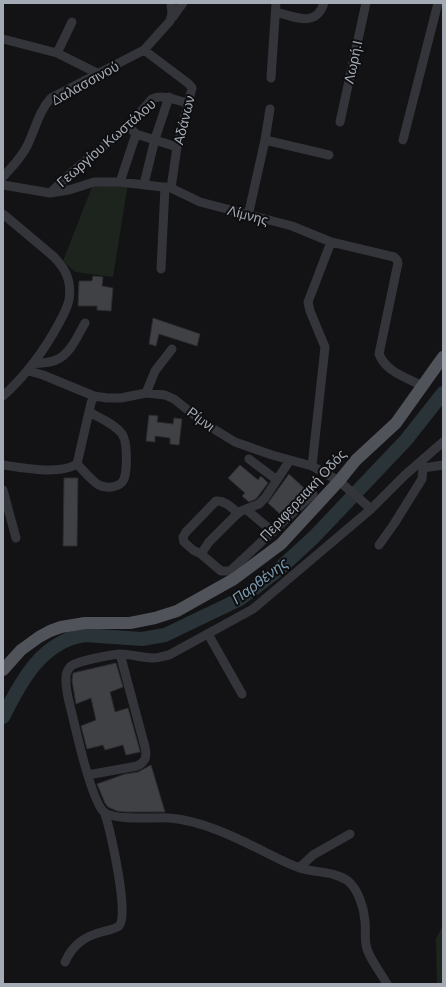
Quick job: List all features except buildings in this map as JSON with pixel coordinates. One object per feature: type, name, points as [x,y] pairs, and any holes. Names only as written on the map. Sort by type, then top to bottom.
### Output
[{"type":"main road","name":"Περιφερειακή Οδός","points":[[3,670],[25,647],[39,637],[56,629],[85,623],[130,623],[148,620],[177,611],[234,579],[281,544],[343,485],[356,460],[396,423],[443,357]]},
{"type":"street","points":[[170,21],[172,3]]},
{"type":"street","name":"Δαλασσινού","points":[[3,177],[19,159],[26,148],[47,102],[144,50],[170,21],[183,3]]},
{"type":"street","points":[[271,78],[276,7],[300,19],[309,20],[320,12],[324,3]]},
{"type":"street","name":"Λωρή.Ι","points":[[340,122],[366,3]]},
{"type":"street","points":[[403,140],[438,3]]},
{"type":"street","points":[[57,53],[72,22]]},
{"type":"street","points":[[3,39],[57,53],[99,74]]},
{"type":"street","name":"Αδάνων","points":[[144,50],[191,86],[191,92],[187,103],[168,188],[161,269]]},
{"type":"street","name":"Γεωργίου Κωστάλου","points":[[50,193],[72,172],[128,126],[154,97],[168,97],[187,103]]},
{"type":"street","points":[[144,184],[155,139],[168,97]]},
{"type":"street","points":[[248,216],[265,140],[270,109]]},
{"type":"street","points":[[128,126],[136,134],[177,147]]},
{"type":"street","points":[[120,182],[136,134]]},
{"type":"street","points":[[265,140],[329,155]]},
{"type":"street","name":"Λίμνης","points":[[3,185],[50,193],[69,190],[94,182],[120,182],[168,188],[200,202],[248,216],[292,226],[331,242],[394,257],[397,260],[396,272],[379,354],[384,364],[398,374],[423,386]]},
{"type":"street","points":[[3,214],[53,256],[65,269],[68,281],[69,298],[67,308],[52,335],[31,367],[3,396]]},
{"type":"street","points":[[312,466],[325,348],[310,311],[308,302],[331,242]]},
{"type":"street","points":[[31,367],[62,357],[85,323]]},
{"type":"street","points":[[146,393],[155,371],[172,349]]},
{"type":"street","name":"Ρίμνι","points":[[31,367],[43,375],[94,396],[114,399],[146,393],[165,395],[174,399],[204,423],[235,442],[272,455],[312,466],[343,485],[371,509]]},
{"type":"street","points":[[3,465],[41,470],[72,467],[77,464],[94,396]]},
{"type":"street","points":[[77,464],[99,485],[108,487],[118,485],[124,479],[126,442],[123,435],[118,430],[89,412]]},
{"type":"street","points":[[66,962],[76,945],[95,934],[116,928],[123,919],[123,904],[113,842],[105,814],[99,805],[88,775],[66,685],[67,672],[72,666],[85,660],[120,654],[154,658],[169,655],[253,609],[421,466],[443,442]]},
{"type":"street","points":[[249,459],[277,480]]},
{"type":"street","points":[[201,554],[209,542],[242,511],[259,504],[266,498],[290,460]]},
{"type":"street","points":[[421,466],[443,465]]},
{"type":"street","points":[[379,545],[422,479],[421,466]]},
{"type":"street","points":[[3,490],[16,538]]},
{"type":"street","points":[[273,532],[242,511],[220,500],[216,501],[183,537],[184,542],[193,550],[201,554],[221,570],[230,571],[273,532],[313,494]]},
{"type":"street","points":[[208,634],[242,694]]},
{"type":"street","points":[[88,775],[137,766],[143,763],[146,757],[145,747],[120,654]]},
{"type":"street","points":[[105,814],[123,817],[180,819],[199,823],[299,868],[341,877],[353,886],[358,897],[364,916],[367,948],[387,984]]},
{"type":"street","points":[[299,868],[313,855],[350,834]]},
{"type":"shaded area","points":[[128,183],[113,277],[75,272],[63,261],[92,187]]},
{"type":"shaded area","points":[[443,925],[443,984],[437,984],[436,939]]},
{"type":"waterway","name":"Παρθένης","points":[[3,717],[17,690],[26,677],[45,654],[57,645],[70,639],[85,635],[142,639],[165,635],[240,599],[277,571],[314,537],[406,440],[443,393]]}]
